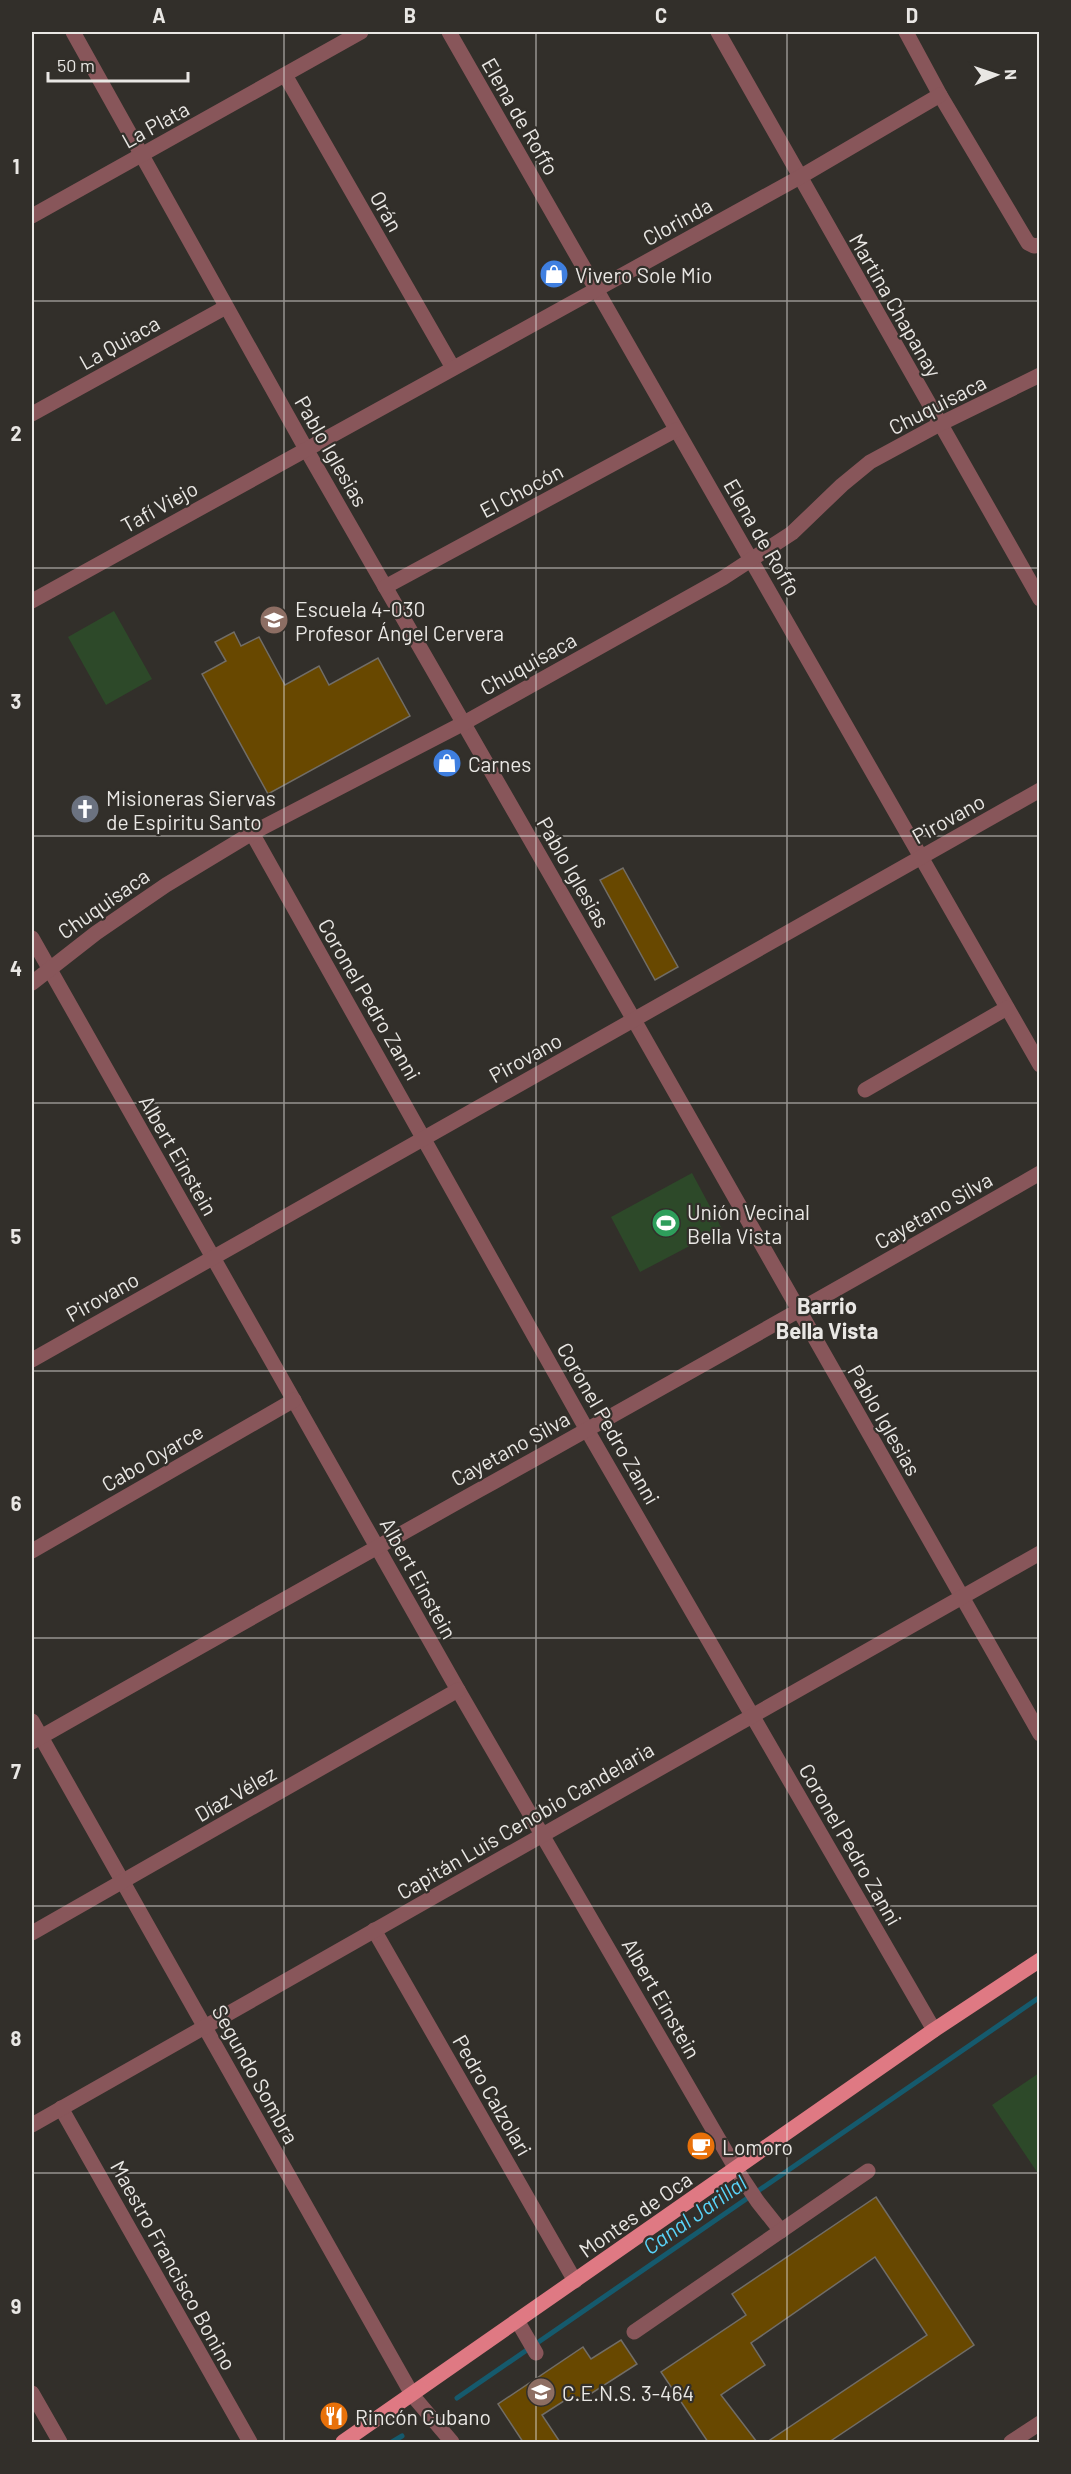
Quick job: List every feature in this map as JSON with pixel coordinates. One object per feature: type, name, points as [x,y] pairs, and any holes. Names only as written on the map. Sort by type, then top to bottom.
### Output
[{"type":"main road","name":"Montes de Oca","points":[[343,2442],[934,2030],[1040,1960]]},
{"type":"street","name":"Pablo Iglesias","points":[[73,32],[306,449],[1040,1734]]},
{"type":"street","name":"La Plata","points":[[32,216],[361,32]]},
{"type":"street","name":"Elena de Roffo","points":[[449,32],[1040,1065]]},
{"type":"street","name":"Martina Chapanay","points":[[718,32],[1040,598]]},
{"type":"street","points":[[906,32],[940,95],[1028,243],[1034,246],[1040,244]]},
{"type":"street","name":"Orán","points":[[285,75],[453,368]]},
{"type":"street","name":"Clorinda","points":[[306,449],[800,177],[940,95]]},
{"type":"street","name":"La Quiaca","points":[[32,414],[226,307]]},
{"type":"street","name":"Chuquisaca","points":[[32,983],[48,968],[166,885],[252,833],[464,723],[753,561],[792,533],[859,470],[940,424],[1040,375]]},
{"type":"street","name":"El Chocón","points":[[386,587],[676,429]]},
{"type":"street","name":"Tafí Viejo","points":[[32,601],[306,449]]},
{"type":"street","name":"Pirovano","points":[[32,1360],[1040,790]]},
{"type":"street","name":"Coronel Pedro Zanni","points":[[252,833],[587,1430],[934,2030]]},
{"type":"street","name":"Albert Einstein","points":[[32,938],[458,1690],[736,2169],[781,2231]]},
{"type":"street","points":[[865,1090],[1007,1008]]},
{"type":"street","name":"Cayetano Silva","points":[[36,1739],[800,1311],[1040,1173]]},
{"type":"street","name":"Cabo Oyarce","points":[[32,1551],[294,1400]]},
{"type":"street","name":"Capitán Luis Cenobio Candelaria","points":[[32,2125],[1040,1553]]},
{"type":"street","name":"Díaz Vélez","points":[[32,1933],[458,1690]]},
{"type":"street","name":"Segundo Sombra","points":[[32,1720],[36,1739],[123,1881],[412,2396],[452,2442]]},
{"type":"street","name":"Pedro Calzolari","points":[[374,1930],[575,2281]]},
{"type":"street","name":"Maestro Francisco Bonino","points":[[61,2108],[250,2442]]},
{"type":"street","points":[[634,2332],[868,2171]]},
{"type":"street","points":[[518,2322],[532,2348]]},
{"type":"street","points":[[32,2393],[60,2442]]},
{"type":"street","points":[[1011,2442],[1040,2422]]},
{"type":"green space","points":[[114,611],[152,679],[106,705],[68,637]]},
{"type":"green space","name":"Unión Vecinal Bella Vista","points":[[692,1173],[722,1229],[640,1272],[611,1217]]},
{"type":"green space","points":[[1039,2073],[1039,2175],[992,2105]]},
{"type":"building","points":[[234,632],[241,646],[259,637],[285,685],[319,666],[329,685],[378,658],[410,716],[268,794],[202,674],[226,661],[215,642]]},
{"type":"building","points":[[623,868],[678,967],[655,980],[600,880]]},
{"type":"building","points":[[876,2197],[974,2345],[829,2442],[767,2442],[927,2335],[875,2257],[751,2343],[765,2365],[721,2395],[757,2442],[708,2442],[661,2372],[746,2315],[732,2294]]},
{"type":"building","points":[[621,2340],[637,2364],[578,2402],[573,2395],[542,2415],[560,2442],[523,2442],[498,2404],[583,2347],[591,2359]]},
{"type":"waterway","name":"Canal Jarillal","points":[[457,2398],[1040,1997]]},
{"type":"waterway","name":"Canal Jarillal","points":[[392,2442],[402,2436]]},
{"type":"place","name":"Vivero Sole Mio","points":[[554,274]]},
{"type":"place","name":"Escuela 4-030 Profesor Ángel Cervera","points":[[274,620]]},
{"type":"place","name":"Carnes","points":[[447,763]]},
{"type":"place","name":"Misioneras Siervas de Espiritu Santo","points":[[85,809]]},
{"type":"place","name":"Unión Vecinal Bella Vista","points":[[666,1223]]},
{"type":"place","name":"Lomoro","points":[[701,2146]]},
{"type":"place","name":"C.E.N.S. 3-464","points":[[541,2392]]},
{"type":"place","name":"Rincón Cubano","points":[[334,2416]]},
{"type":"district","name":"Barrio Bella Vista","points":[[827,1318]]}]
